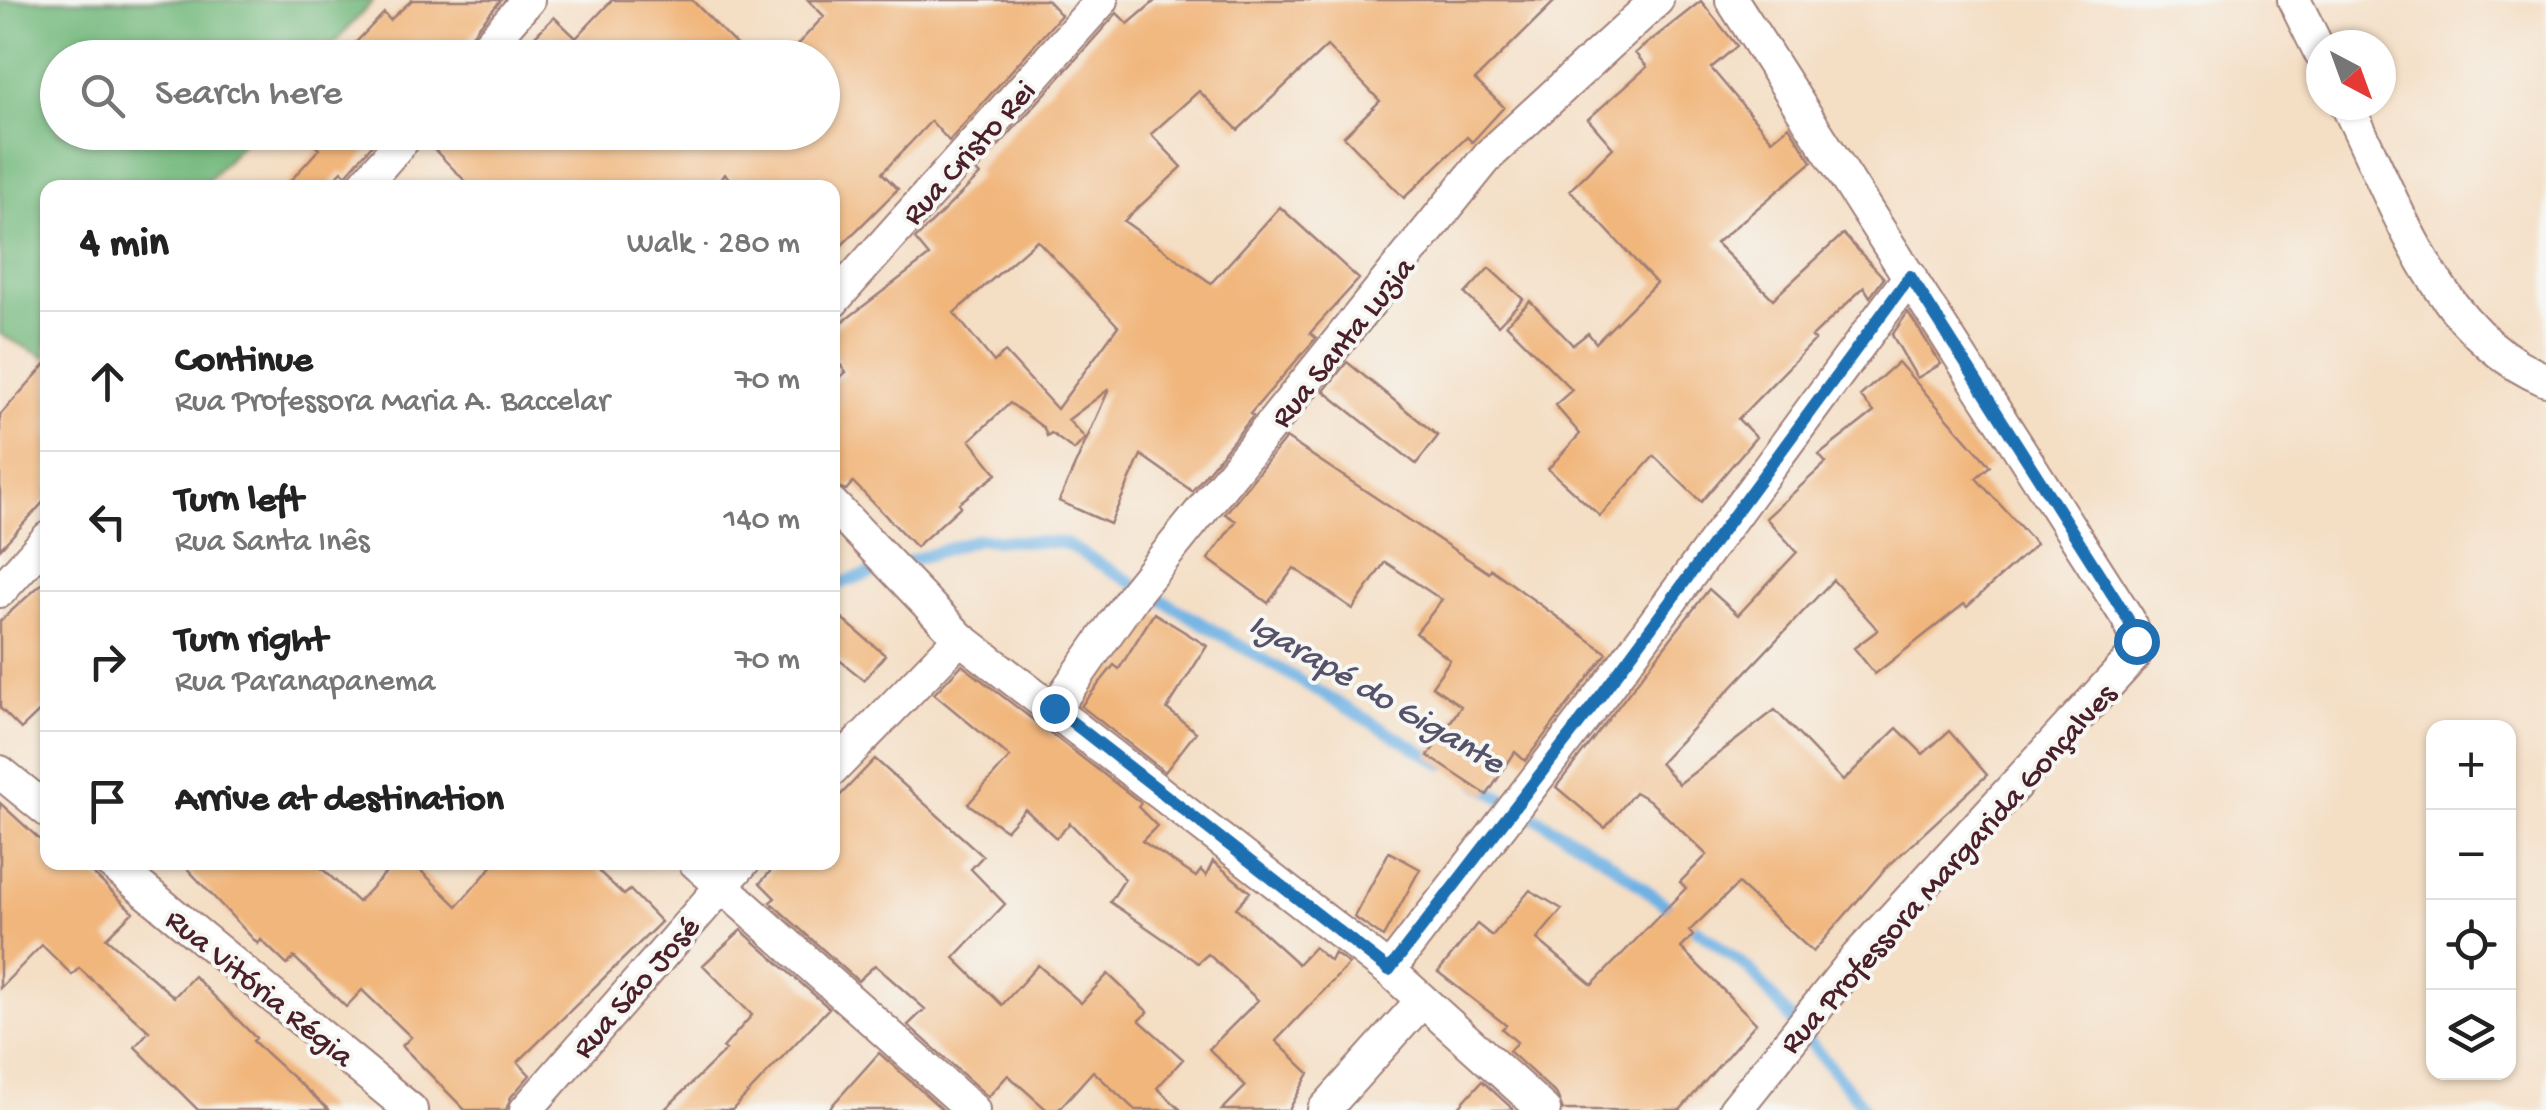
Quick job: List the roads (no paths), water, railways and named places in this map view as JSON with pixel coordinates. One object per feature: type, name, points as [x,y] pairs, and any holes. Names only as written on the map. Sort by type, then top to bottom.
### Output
[{"type":"street","points":[[493,40],[528,0]]},
{"type":"street","name":"Rua Cristo Rei","points":[[840,293],[1102,0]]},
{"type":"street","name":"Rua Santa Luzia","points":[[1054,708],[1136,592],[1488,156],[1658,0]]},
{"type":"street","points":[[1389,970],[1514,809],[1910,276],[1732,0]]},
{"type":"street","points":[[2294,0],[2309,30]]},
{"type":"street","points":[[2355,120],[2442,293],[2498,354],[2546,380]]},
{"type":"street","points":[[368,180],[394,150]]},
{"type":"street","name":"Rua Professora Margarida Gonçalves","points":[[1735,1110],[1822,999],[2133,657],[2136,641],[2128,619],[1910,276]]},
{"type":"street","points":[[840,512],[960,638],[1389,970],[1544,1110]]},
{"type":"street","points":[[2,585],[40,546]]},
{"type":"street","points":[[840,762],[960,638]]},
{"type":"street","points":[[0,772],[40,804]]},
{"type":"street","name":"Rua Vitória Régia","points":[[120,870],[411,1110]]},
{"type":"street","points":[[732,874],[973,1110]]},
{"type":"street","name":"Rua São José","points":[[526,1110],[732,874]]},
{"type":"street","points":[[1324,1110],[1422,1001]]},
{"type":"waterway","name":"Igarapé do Gigante","points":[[840,583],[978,539],[1064,543],[1443,764]]},
{"type":"waterway","name":"Igarapé do Gigante","points":[[1478,784],[1603,857],[1750,970],[1866,1110]]}]
